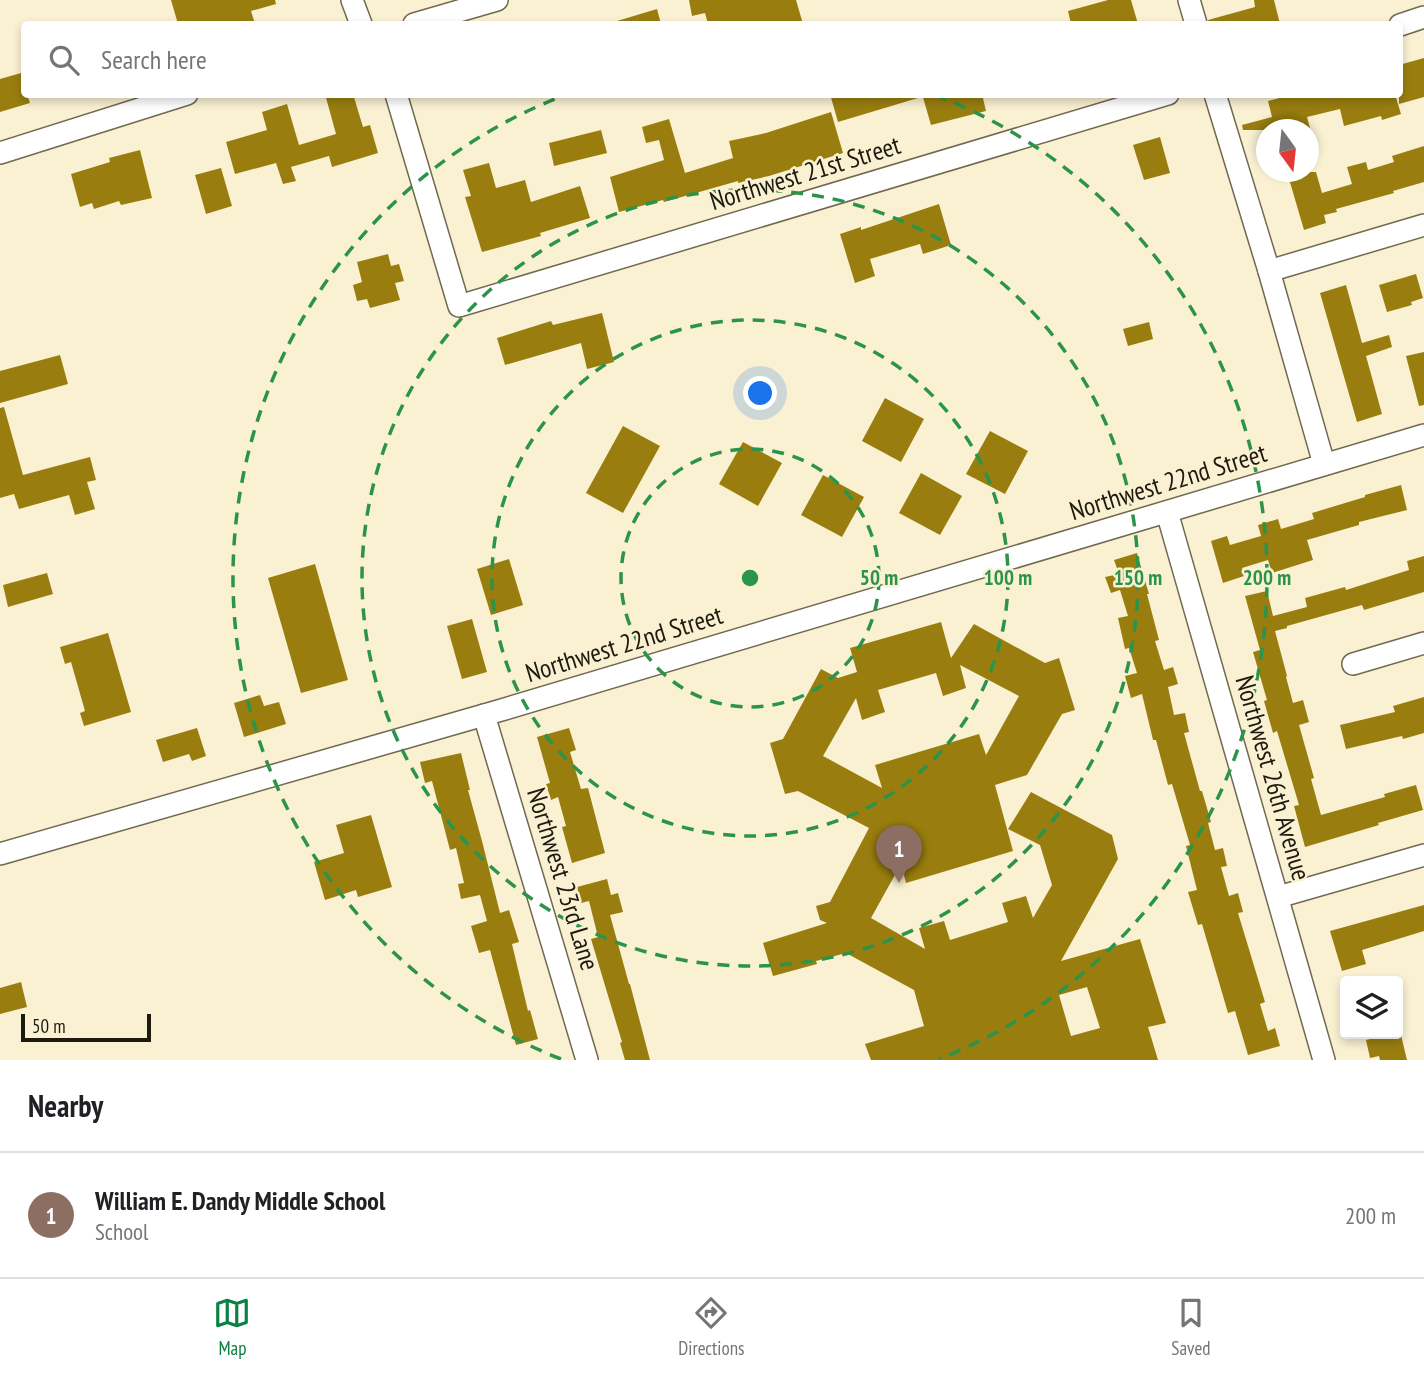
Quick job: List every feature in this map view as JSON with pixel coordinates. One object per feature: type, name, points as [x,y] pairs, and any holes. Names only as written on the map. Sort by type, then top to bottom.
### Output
[{"type":"street","points":[[352,0],[360,21]]},
{"type":"street","points":[[424,21],[497,0]]},
{"type":"street","points":[[1189,0],[1195,21]]},
{"type":"street","points":[[1403,24],[1424,18]]},
{"type":"street","points":[[0,153],[174,98]]},
{"type":"street","name":"Northwest 21st Street","points":[[397,98],[459,306],[1155,98]]},
{"type":"street","points":[[1216,98],[1324,464]]},
{"type":"street","points":[[1269,271],[1424,225]]},
{"type":"street","name":"Northwest 22nd Street","points":[[0,855],[484,715],[1424,435]]},
{"type":"street","name":"Northwest 26th Avenue","points":[[1167,512],[1324,1060]]},
{"type":"street","points":[[1353,664],[1424,643]]},
{"type":"street","name":"Northwest 23rd Lane","points":[[484,715],[587,1060]]},
{"type":"street","points":[[1278,897],[1424,855]]},
{"type":"building","points":[[171,0],[275,0],[276,4],[251,11],[254,21],[177,21]]},
{"type":"building","points":[[689,0],[796,0],[802,21],[707,21],[705,13],[692,16]]},
{"type":"building","points":[[1108,0],[1131,0],[1137,21],[1070,21],[1068,11]]},
{"type":"building","points":[[1254,0],[1274,0],[1279,21],[1208,21],[1208,20],[1255,7]]},
{"type":"building","points":[[657,9],[660,21],[617,21]]},
{"type":"building","points":[[1424,58],[1424,97],[1399,104],[1399,98],[1403,98],[1403,64]]},
{"type":"building","points":[[21,73],[21,98],[28,98],[30,103],[0,112],[0,79]]},
{"type":"building","points":[[326,98],[354,98],[363,127],[370,125],[378,153],[332,167],[329,156],[291,167],[296,181],[283,184],[276,163],[235,174],[226,142],[267,130],[262,112],[287,104],[299,145],[336,134]]},
{"type":"building","points":[[831,98],[918,98],[838,122]]},
{"type":"building","points":[[923,98],[983,98],[986,111],[931,125]]},
{"type":"building","points":[[1280,98],[1396,98],[1401,114],[1382,120],[1381,116],[1344,126],[1340,109],[1308,119],[1264,119],[1272,117],[1268,101]]},
{"type":"building","points":[[831,112],[843,153],[769,176],[738,181],[619,212],[610,177],[664,160],[659,140],[646,143],[642,127],[669,119],[685,173],[733,158],[729,141],[766,133]]},
{"type":"building","points":[[1256,121],[1256,130],[1243,130],[1242,125]]},
{"type":"building","points":[[601,130],[607,153],[554,166],[549,143]]},
{"type":"building","points":[[1160,137],[1170,173],[1144,180],[1133,145]]},
{"type":"building","points":[[1424,146],[1424,182],[1336,209],[1337,212],[1324,215],[1326,223],[1304,230],[1290,182],[1319,182],[1322,193],[1352,184],[1347,167],[1366,162],[1368,170],[1394,162],[1392,156]]},
{"type":"building","points":[[140,150],[152,198],[121,205],[119,201],[94,209],[92,203],[80,207],[71,174],[110,162],[109,158]]},
{"type":"building","points":[[489,163],[496,188],[525,180],[531,202],[580,186],[590,218],[540,233],[541,236],[482,252],[465,197],[471,196],[463,170]]},
{"type":"building","points":[[221,168],[232,206],[206,214],[195,175]]},
{"type":"building","points":[[939,204],[951,245],[923,254],[920,244],[870,259],[875,276],[855,283],[840,234],[861,227],[861,230]]},
{"type":"building","points":[[388,254],[391,266],[399,264],[404,281],[395,283],[400,300],[370,308],[367,299],[357,301],[353,285],[362,282],[357,262]]},
{"type":"building","points":[[1416,274],[1423,298],[1411,302],[1412,305],[1387,312],[1379,285]]},
{"type":"building","points":[[1346,285],[1362,343],[1389,335],[1392,347],[1366,356],[1382,414],[1357,422],[1320,293]]},
{"type":"building","points":[[602,313],[614,362],[587,369],[581,343],[505,365],[497,338],[551,321],[553,325]]},
{"type":"building","points":[[1149,322],[1153,339],[1128,346],[1123,329]]},
{"type":"building","points":[[1424,352],[1424,405],[1419,406],[1406,356]]},
{"type":"building","points":[[60,355],[68,384],[0,403],[0,371]]},
{"type":"building","points":[[885,398],[924,419],[901,462],[862,441]]},
{"type":"building","points":[[4,407],[23,475],[90,457],[96,480],[87,482],[95,509],[75,515],[69,495],[19,509],[14,494],[0,498],[0,408]]},
{"type":"building","points":[[623,426],[660,446],[623,513],[586,493]]},
{"type":"building","points":[[990,431],[1028,451],[1005,494],[966,474]]},
{"type":"building","points":[[743,442],[782,463],[758,506],[719,484]]},
{"type":"building","points":[[921,473],[962,496],[940,535],[899,513]]},
{"type":"building","points":[[823,475],[864,497],[842,537],[801,515]]},
{"type":"building","points":[[1401,485],[1407,510],[1359,522],[1359,525],[1307,540],[1313,560],[1272,573],[1268,560],[1242,568],[1244,576],[1223,583],[1211,541],[1227,536],[1230,545],[1261,536],[1258,525],[1278,519],[1281,529],[1314,519],[1312,513]]},
{"type":"building","points":[[1137,553],[1149,594],[1159,640],[1155,641],[1164,670],[1173,667],[1178,684],[1168,687],[1174,715],[1185,713],[1189,732],[1184,733],[1211,822],[1208,823],[1215,850],[1223,848],[1227,866],[1221,867],[1229,896],[1238,893],[1243,912],[1238,913],[1265,1002],[1260,1004],[1268,1031],[1275,1028],[1280,1046],[1248,1055],[1235,1011],[1228,1013],[1202,924],[1198,925],[1188,892],[1197,890],[1186,846],[1190,845],[1172,784],[1168,785],[1156,740],[1153,740],[1142,694],[1131,698],[1125,676],[1137,673],[1129,648],[1125,649],[1118,618],[1128,616],[1120,590],[1111,593],[1105,577],[1119,574],[1114,560]]},
{"type":"building","points":[[1424,556],[1424,592],[1364,610],[1362,605],[1275,631],[1293,703],[1303,700],[1309,722],[1299,725],[1321,815],[1385,797],[1384,794],[1416,785],[1423,810],[1305,847],[1294,806],[1299,805],[1277,731],[1273,733],[1264,701],[1267,700],[1253,652],[1260,650],[1245,596],[1267,591],[1273,616],[1307,607],[1305,598],[1345,587],[1346,590],[1409,570],[1407,561]]},
{"type":"building","points":[[509,559],[523,605],[491,615],[477,569]]},
{"type":"building","points":[[315,564],[348,680],[301,693],[268,578]]},
{"type":"building","points":[[47,573],[53,594],[8,607],[3,585]]},
{"type":"building","points":[[472,619],[487,672],[462,679],[447,626]]},
{"type":"building","points":[[941,622],[951,658],[974,624],[1045,663],[1059,658],[1075,710],[1062,714],[1027,775],[995,785],[1013,851],[906,883],[901,864],[871,918],[925,949],[919,928],[944,921],[950,940],[1008,922],[1002,903],[1026,896],[1033,918],[1052,885],[1040,845],[1008,829],[1031,792],[1112,835],[1118,859],[1061,961],[1140,939],[1166,1023],[1148,1027],[1158,1060],[871,1060],[865,1044],[924,1026],[914,990],[846,953],[773,976],[763,943],[827,923],[820,920],[816,906],[830,902],[869,828],[798,791],[785,794],[770,743],[783,739],[821,669],[838,678],[857,672],[850,648]],"holes":[[[960,665],[1019,696],[986,755],[979,734],[875,765],[882,788],[823,756],[856,698],[862,720],[885,712],[878,690],[936,673],[943,696],[966,688]],[[1087,987],[1100,1028],[1071,1036],[1059,995]]]},
{"type":"building","points":[[108,633],[131,712],[84,726],[80,713],[85,711],[71,662],[65,664],[60,647]]},
{"type":"building","points":[[260,695],[264,706],[279,702],[286,724],[244,737],[234,703]]},
{"type":"building","points":[[1424,697],[1424,733],[1346,749],[1340,725],[1395,712],[1393,706]]},
{"type":"building","points":[[197,728],[206,756],[192,761],[189,754],[163,762],[156,740]]},
{"type":"building","points":[[569,728],[576,750],[570,752],[581,789],[588,788],[605,853],[572,863],[562,827],[566,826],[558,797],[551,800],[546,784],[550,783],[537,737]]},
{"type":"building","points":[[461,753],[500,913],[509,910],[519,942],[512,944],[528,1011],[530,1010],[538,1039],[516,1045],[490,950],[479,953],[471,926],[487,921],[480,895],[461,899],[458,884],[464,883],[456,848],[450,850],[432,781],[425,783],[420,762]]},
{"type":"building","points":[[371,815],[392,887],[358,897],[356,890],[325,900],[314,862],[344,853],[336,825]]},
{"type":"building","points":[[607,879],[611,895],[618,893],[623,912],[610,915],[650,1060],[625,1060],[591,939],[598,937],[589,901],[581,903],[577,887]]},
{"type":"building","points":[[1424,905],[1424,931],[1362,950],[1366,964],[1342,971],[1330,931]]},
{"type":"building","points":[[21,982],[27,1007],[0,1014],[0,988]]},
{"type":"building","points":[[1402,1039],[1407,1060],[1380,1060],[1379,1056],[1370,1058],[1366,1040]]},
{"type":"place","name":"William E. Dandy Middle School","points":[[899,883]]}]
